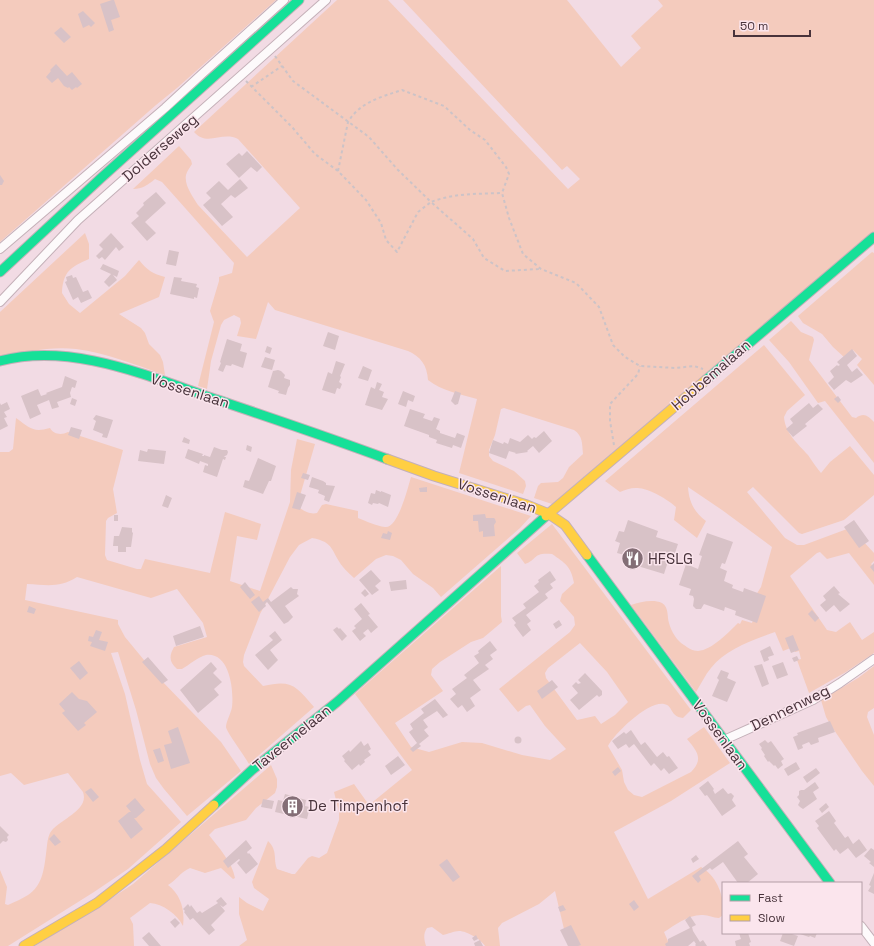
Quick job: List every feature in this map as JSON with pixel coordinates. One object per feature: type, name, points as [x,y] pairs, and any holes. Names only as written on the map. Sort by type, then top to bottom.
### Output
[{"type":"street","name":"Dolderseweg","points":[[0,249],[165,108],[284,0]]},
{"type":"street","name":"Dolderseweg","points":[[0,272],[101,178],[299,0]]},
{"type":"street","name":"Dolderseweg","points":[[0,302],[78,220],[326,0]]},
{"type":"street","name":"Hobbemalaan","points":[[549,514],[874,237]]},
{"type":"street","name":"Vossenlaan","points":[[0,361],[11,357],[52,355],[82,358],[112,365],[324,436],[434,476],[527,505],[549,514],[565,525],[829,882]]},
{"type":"street","name":"Taveernelaan","points":[[24,946],[98,903],[166,849],[252,770],[337,702],[549,514]]},
{"type":"street","name":"Dennenweg","points":[[724,740],[813,700],[840,684],[874,659]]},
{"type":"street","points":[[862,927],[874,943]]},
{"type":"path","points":[[271,50],[293,81],[369,137],[397,169],[431,202],[473,239],[484,258],[505,271],[541,269]]},
{"type":"path","points":[[251,87],[282,66]]},
{"type":"path","points":[[242,76],[251,87],[292,127],[315,154],[338,171],[366,200],[381,223],[386,240],[397,252],[418,212],[431,202],[444,197],[464,194],[502,192]]},
{"type":"path","points":[[338,171],[348,122],[352,116],[371,100],[402,90],[444,106],[470,130],[485,140],[510,174],[502,192],[509,218],[523,254],[541,269],[576,283],[599,307],[613,345],[625,356],[640,366],[675,368],[694,366],[713,373]]},
{"type":"path","points":[[618,456],[613,440],[610,421],[610,404],[638,374],[640,366]]},
{"type":"shaded area","points":[[0,0],[276,0],[0,242]]},
{"type":"shaded area","points":[[337,0],[388,0],[568,189],[580,179],[567,166],[562,170],[403,0],[567,0],[621,67],[641,48],[631,36],[663,6],[658,0],[874,0],[874,231],[552,504],[534,498],[538,486],[541,483],[558,482],[563,478],[569,467],[583,454],[581,438],[577,432],[504,408],[501,409],[495,435],[489,450],[489,456],[493,461],[514,471],[525,481],[526,486],[523,494],[459,473],[477,399],[445,390],[433,384],[428,380],[425,366],[420,359],[408,351],[275,310],[268,302],[256,339],[237,336],[241,323],[240,318],[234,315],[224,320],[221,325],[211,361],[207,389],[198,386],[214,322],[210,311],[219,277],[232,273],[234,263],[162,182],[155,179],[145,186],[133,189],[179,146],[191,160],[192,164],[186,175],[186,183],[198,205],[247,257],[300,208],[238,139],[226,137],[209,139],[199,136],[194,132]]},
{"type":"shaded area","points":[[85,233],[89,244],[89,259],[73,267],[69,271],[64,280],[62,293],[69,304],[80,313],[125,276],[139,260],[150,271],[165,277],[159,297],[119,314],[141,328],[145,333],[149,344],[160,355],[163,362],[165,375],[110,356],[67,348],[47,349],[0,358],[0,312]]},
{"type":"shaded area","points":[[872,252],[874,253],[874,385],[857,365],[862,359],[853,350],[845,358],[822,334],[803,323],[798,316]]},
{"type":"shaded area","points":[[791,321],[801,332],[813,337],[814,340],[809,360],[852,417],[856,418],[864,415],[874,422],[874,463],[825,401],[818,403],[789,362],[769,340]]},
{"type":"shaded area","points":[[764,345],[805,395],[787,411],[784,417],[789,433],[821,473],[830,462],[850,446],[874,475],[874,495],[844,520],[802,534],[799,533],[753,487],[747,492],[785,538],[797,545],[804,545],[850,527],[874,553],[874,561],[871,564],[874,567],[874,585],[849,553],[827,559],[820,552],[817,553],[790,576],[827,630],[836,632],[850,622],[862,640],[874,632],[874,653],[846,672],[809,693],[797,660],[801,659],[799,651],[795,652],[793,647],[783,651],[775,632],[740,646],[724,655],[709,671],[696,692],[631,605],[651,601],[662,603],[666,607],[671,629],[679,641],[692,650],[703,650],[720,640],[738,623],[740,624],[742,620],[752,623],[757,609],[749,606],[761,587],[772,547],[688,487],[693,506],[698,514],[706,521],[697,538],[674,520],[676,507],[668,501],[641,488],[632,488],[620,492],[605,481]]},
{"type":"shaded area","points":[[16,418],[35,430],[50,428],[58,434],[68,432],[123,450],[113,489],[117,513],[108,518],[106,521],[105,555],[107,560],[137,569],[141,569],[145,559],[210,573],[225,512],[261,524],[257,540],[237,536],[230,581],[260,591],[290,502],[291,470],[297,439],[315,444],[297,506],[309,513],[317,513],[322,505],[326,504],[358,511],[358,518],[378,526],[390,526],[398,515],[402,506],[411,477],[531,516],[520,528],[441,597],[433,588],[413,574],[401,560],[393,556],[386,555],[376,559],[354,578],[339,562],[332,548],[325,542],[312,538],[299,545],[290,557],[260,614],[244,655],[243,662],[244,666],[263,686],[281,683],[293,686],[303,694],[314,707],[249,764],[226,727],[231,709],[232,692],[229,674],[225,666],[214,656],[206,655],[182,669],[177,669],[172,664],[171,653],[174,647],[207,637],[203,623],[177,589],[151,598],[77,577],[65,583],[59,584],[27,584],[25,600],[118,620],[118,624],[125,637],[158,677],[221,742],[241,771],[187,816],[156,778],[150,764],[136,710],[118,652],[111,653],[125,694],[147,784],[181,822],[128,869],[8,946],[0,946],[0,870],[7,887],[5,904],[8,905],[23,898],[33,891],[42,877],[50,833],[82,805],[84,799],[83,792],[68,773],[24,785],[11,773],[0,776],[0,452],[9,452],[13,449]]},
{"type":"shaded area","points":[[552,524],[691,710],[683,718],[673,713],[667,705],[664,704],[657,704],[649,707],[625,726],[612,740],[608,746],[622,770],[624,782],[628,790],[634,795],[642,797],[691,772],[697,763],[698,755],[694,747],[687,739],[704,727],[730,763],[671,801],[614,832],[648,899],[701,867],[716,881],[722,898],[722,916],[719,918],[715,918],[705,915],[698,915],[677,923],[664,932],[670,946],[568,946],[555,891],[539,904],[502,923],[498,928],[500,946],[485,946],[478,939],[462,931],[455,931],[443,935],[432,927],[427,928],[424,934],[426,946],[239,946],[247,940],[239,914],[239,897],[263,911],[269,899],[254,888],[252,882],[268,841],[274,851],[277,869],[295,874],[308,858],[312,856],[319,858],[327,853],[339,820],[339,812],[334,792],[354,784],[369,805],[412,770],[355,694],[501,566],[502,622],[483,638],[471,642],[440,662],[432,669],[431,675],[443,691],[395,723],[411,747],[429,752],[462,742],[482,743],[522,755],[550,760],[566,749],[545,726],[530,705],[518,712],[499,689],[570,632],[575,625],[574,617],[560,601],[562,594],[574,583],[573,577],[567,566],[552,554],[539,555],[525,564],[517,553]],"holes":[[[580,643],[607,672],[628,702],[615,715],[601,724],[595,716],[577,720],[546,678],[545,673],[548,668]]]},
{"type":"shaded area","points":[[874,666],[874,708],[868,712],[867,717],[874,735],[874,786],[830,724],[826,717],[821,700],[858,678]]},
{"type":"shaded area","points":[[271,765],[277,779],[275,793],[256,808],[246,820],[215,829],[209,835],[228,861],[235,878],[233,879],[221,868],[205,873],[190,868],[168,885],[176,893],[181,903],[183,909],[183,926],[177,917],[169,910],[160,905],[150,903],[130,918],[133,924],[134,946],[35,946],[133,884]]},
{"type":"building","points":[[114,0],[120,17],[111,20],[114,30],[109,32],[100,4]]},
{"type":"building","points":[[83,11],[95,23],[91,27],[89,25],[83,28],[78,14]]},
{"type":"building","points":[[61,27],[71,37],[64,43],[54,33]]},
{"type":"building","points":[[56,64],[67,76],[72,72],[82,84],[72,90],[69,87],[64,86],[58,78],[52,83],[46,77]]},
{"type":"building","points":[[247,151],[262,167],[257,172],[251,167],[239,178],[226,164],[239,153],[242,156]]},
{"type":"building","points":[[0,175],[4,181],[2,185],[0,185]]},
{"type":"building","points":[[240,179],[248,188],[235,198],[231,195],[221,204],[233,217],[222,226],[203,205],[211,198],[206,193],[219,181],[228,190]]},
{"type":"building","points":[[156,192],[166,203],[145,222],[156,233],[147,241],[131,223],[139,216],[136,213],[144,205],[143,203]]},
{"type":"building","points":[[111,233],[124,247],[119,251],[116,247],[105,260],[102,257],[99,259],[96,256],[103,249],[99,245]]},
{"type":"building","points":[[169,250],[179,252],[176,266],[166,264]]},
{"type":"building","points":[[103,264],[119,271],[117,277],[113,275],[117,280],[109,287],[104,282],[111,274],[100,269]]},
{"type":"building","points":[[72,275],[73,278],[76,277],[83,292],[88,290],[92,298],[81,303],[78,297],[73,300],[65,282],[67,281],[66,277]]},
{"type":"building","points":[[174,277],[182,278],[181,281],[197,284],[196,287],[199,288],[197,298],[194,297],[194,299],[170,294]]},
{"type":"building","points":[[328,332],[339,336],[335,350],[323,346]]},
{"type":"building","points":[[227,339],[242,344],[240,351],[247,353],[243,368],[232,364],[231,366],[226,365],[223,372],[218,370]]},
{"type":"building","points":[[267,346],[272,348],[270,354],[265,352]]},
{"type":"building","points":[[852,349],[857,356],[847,365],[852,372],[857,368],[863,375],[851,383],[846,380],[834,390],[828,383],[834,377],[830,371],[837,365],[840,365],[837,362]]},
{"type":"building","points":[[265,357],[275,360],[272,370],[261,367]]},
{"type":"building","points":[[336,361],[345,364],[339,382],[342,384],[340,389],[337,388],[335,394],[322,390],[328,372],[332,374]]},
{"type":"building","points":[[363,366],[372,370],[368,381],[358,378]]},
{"type":"building","points":[[278,370],[285,375],[284,378],[290,380],[290,385],[286,395],[278,393],[279,391],[268,387],[273,371]]},
{"type":"building","points":[[65,376],[77,381],[75,388],[72,387],[70,393],[71,397],[57,402],[59,407],[52,409],[49,400],[37,405],[41,414],[30,419],[21,396],[38,389],[41,396],[47,394],[46,393],[62,387]]},
{"type":"building","points":[[377,382],[382,384],[379,390],[384,392],[382,397],[388,399],[382,410],[365,405],[371,387],[375,389]]},
{"type":"building","points":[[403,391],[415,396],[413,402],[408,400],[406,407],[398,404]]},
{"type":"building","points":[[455,391],[461,393],[458,404],[455,405],[451,401]]},
{"type":"building","points":[[838,396],[841,400],[838,403],[834,399]]},
{"type":"building","points":[[72,398],[77,400],[75,406],[70,404]]},
{"type":"building","points":[[7,402],[10,409],[4,412],[7,417],[4,418],[8,426],[0,430],[0,403],[1,405]]},
{"type":"building","points":[[809,403],[813,408],[818,404],[823,409],[805,424],[807,426],[793,437],[786,429],[793,423],[790,419]]},
{"type":"building","points":[[410,409],[425,414],[423,418],[432,421],[434,417],[440,419],[436,429],[440,431],[440,433],[455,438],[457,433],[465,436],[461,448],[453,445],[452,448],[436,443],[437,440],[429,437],[429,435],[404,426]]},
{"type":"building","points":[[96,415],[113,420],[107,438],[102,437],[103,434],[93,430],[96,421],[93,419]]},
{"type":"building","points":[[71,427],[82,430],[79,439],[68,435]]},
{"type":"building","points":[[544,431],[552,441],[539,453],[533,446],[527,451],[528,452],[515,454],[516,453],[509,451],[506,459],[489,453],[493,440],[503,444],[504,442],[508,444],[510,438],[520,442],[528,435],[532,439],[534,437],[536,438]]},
{"type":"building","points":[[184,437],[190,440],[189,444],[182,442]]},
{"type":"building","points":[[247,445],[252,447],[251,452],[246,450]]},
{"type":"building","points":[[214,447],[227,450],[228,452],[224,457],[226,457],[225,460],[223,459],[217,477],[203,472],[205,465],[208,466],[208,464],[200,461],[199,464],[185,458],[188,449],[203,454],[202,456],[204,455],[210,457]]},
{"type":"building","points":[[148,449],[166,451],[164,464],[138,461],[140,450],[147,452]]},
{"type":"building","points":[[258,458],[276,466],[271,481],[269,481],[263,494],[243,487],[245,480],[249,481]]},
{"type":"building","points":[[303,473],[310,475],[308,480],[301,478]]},
{"type":"building","points":[[312,477],[323,481],[326,485],[335,486],[329,502],[324,500],[325,496],[318,493],[319,490],[309,487]]},
{"type":"building","points":[[427,487],[427,492],[420,492],[419,488]]},
{"type":"building","points":[[376,490],[391,495],[388,507],[379,503],[373,503],[372,505],[368,503],[371,493],[375,494]]},
{"type":"building","points":[[297,492],[306,495],[300,510],[292,508]]},
{"type":"building","points":[[166,495],[172,498],[168,508],[162,506]]},
{"type":"building","points":[[485,514],[486,518],[495,519],[495,536],[483,537],[483,531],[479,532],[478,521],[473,521],[473,515]]},
{"type":"building","points":[[114,515],[118,515],[118,521],[114,521]]},
{"type":"building","points":[[628,520],[658,531],[656,537],[678,544],[675,553],[671,552],[664,574],[631,564],[632,562],[627,560],[628,556],[617,553],[620,543],[615,541],[619,531],[624,532]]},
{"type":"building","points":[[854,520],[869,541],[859,548],[844,527]]},
{"type":"building","points":[[122,527],[132,528],[133,533],[131,547],[126,547],[126,552],[118,552],[118,546],[113,546],[114,536],[119,536]]},
{"type":"building","points":[[388,531],[392,533],[390,540],[381,538],[383,533],[387,534]]},
{"type":"building","points":[[707,533],[733,542],[725,564],[722,563],[720,568],[727,571],[724,581],[733,585],[732,588],[743,592],[744,588],[766,596],[757,623],[735,615],[736,611],[725,607],[724,611],[704,604],[701,609],[696,609],[693,606],[693,596],[689,595],[691,589],[679,585],[686,564],[698,569],[702,556],[699,555]]},
{"type":"building","points":[[874,563],[874,572],[870,567]]},
{"type":"building","points":[[371,570],[381,581],[375,586],[379,590],[372,595],[359,580]]},
{"type":"building","points":[[550,571],[556,580],[550,584],[553,588],[545,594],[548,598],[526,615],[531,621],[527,624],[531,630],[523,637],[514,625],[516,623],[512,618],[526,608],[523,604],[539,592],[534,586],[539,582],[538,580]]},
{"type":"building","points":[[406,580],[407,589],[391,591],[389,582]]},
{"type":"building","points":[[245,582],[255,595],[250,599],[240,587]]},
{"type":"building","points":[[834,586],[840,593],[838,594],[850,604],[840,612],[834,605],[826,612],[820,605],[826,600],[823,596]]},
{"type":"building","points":[[291,587],[293,589],[298,589],[297,594],[299,596],[285,606],[293,617],[284,624],[267,602],[265,604],[266,606],[259,612],[251,602],[259,596],[263,602],[268,598],[271,602]]},
{"type":"building","points":[[365,589],[369,594],[365,597],[361,593]]},
{"type":"building","points":[[361,603],[370,614],[368,615],[378,627],[371,633],[368,629],[363,633],[366,636],[360,641],[352,631],[356,628],[354,626],[362,619],[354,609]]},
{"type":"building","points":[[29,606],[36,609],[34,614],[27,612]]},
{"type":"building","points":[[812,610],[819,618],[815,622],[808,614]]},
{"type":"building","points":[[559,620],[562,625],[556,629],[553,624]]},
{"type":"building","points":[[200,626],[204,637],[176,646],[173,636]]},
{"type":"building","points":[[337,627],[339,629],[340,628],[347,636],[342,641],[333,630]]},
{"type":"building","points":[[96,630],[102,632],[99,640],[108,642],[105,651],[90,646],[92,642],[88,641],[89,636],[93,637]]},
{"type":"building","points":[[275,631],[282,640],[270,650],[278,660],[268,670],[255,655],[273,640],[269,636]]},
{"type":"building","points":[[793,635],[799,650],[791,653],[785,638]]},
{"type":"building","points":[[490,641],[497,650],[490,655],[493,659],[485,665],[489,669],[473,680],[481,690],[470,698],[475,706],[467,712],[462,705],[458,708],[450,699],[456,694],[452,689],[467,678],[464,675],[479,663],[474,656],[479,653],[478,651]]},
{"type":"building","points":[[770,646],[774,655],[768,657],[769,660],[764,662],[760,651]]},
{"type":"building","points":[[797,656],[799,660],[794,662],[792,658]]},
{"type":"building","points":[[148,657],[168,680],[162,684],[142,662]]},
{"type":"building","points":[[79,661],[88,673],[80,680],[70,668]]},
{"type":"building","points":[[211,662],[217,669],[213,673],[222,682],[214,689],[219,695],[198,713],[180,690]]},
{"type":"building","points":[[783,662],[788,675],[777,679],[772,666]]},
{"type":"building","points":[[762,664],[769,684],[762,687],[754,666]]},
{"type":"building","points":[[721,670],[729,673],[727,678],[736,682],[727,702],[712,696],[719,680],[717,678]]},
{"type":"building","points":[[585,673],[602,691],[602,695],[599,697],[597,695],[579,710],[570,700],[578,693],[572,686],[576,682],[578,684],[581,683],[578,680]]},
{"type":"building","points":[[552,680],[558,687],[542,699],[537,691]]},
{"type":"building","points":[[72,692],[79,699],[87,701],[97,712],[84,723],[86,725],[78,731],[62,713],[65,711],[59,704]]},
{"type":"building","points":[[435,699],[448,715],[443,718],[437,711],[423,720],[428,727],[424,730],[429,736],[419,744],[421,746],[413,752],[410,749],[417,743],[409,732],[413,729],[410,724],[424,713],[421,709]]},
{"type":"building","points":[[830,721],[835,732],[818,738],[819,742],[811,745],[809,742],[802,745],[803,748],[798,750],[793,737],[798,735],[797,733]]},
{"type":"building","points":[[178,727],[190,763],[171,769],[164,745],[172,743],[168,731]]},
{"type":"building","points":[[631,730],[641,745],[645,742],[657,757],[663,752],[667,757],[669,756],[678,768],[669,774],[664,768],[661,771],[654,763],[651,766],[634,744],[629,748],[626,744],[618,749],[612,741],[624,732],[626,734]]},
{"type":"building","points":[[518,737],[521,740],[518,743],[515,740]]},
{"type":"building","points":[[765,740],[768,743],[771,741],[784,759],[781,761],[783,765],[778,769],[775,765],[774,766],[769,761],[768,762],[764,756],[765,755],[759,744]]},
{"type":"building","points":[[361,741],[364,746],[368,743],[371,749],[368,751],[371,755],[364,760],[365,762],[360,766],[359,764],[352,770],[344,761],[345,760],[342,756],[349,750],[350,752]]},
{"type":"building","points":[[160,748],[164,761],[158,763],[153,750]]},
{"type":"building","points":[[398,756],[405,765],[391,775],[385,766]]},
{"type":"building","points":[[796,762],[800,769],[788,776],[784,769]]},
{"type":"building","points":[[618,767],[621,771],[615,776],[612,772]]},
{"type":"building","points":[[816,768],[820,773],[807,783],[803,777]]},
{"type":"building","points":[[708,781],[714,789],[715,794],[723,788],[728,794],[731,793],[734,796],[732,800],[736,806],[722,816],[707,795],[705,796],[699,788]]},
{"type":"building","points":[[815,782],[819,788],[813,792],[817,799],[803,809],[798,805],[800,801],[797,797],[799,795],[799,791],[804,790]]},
{"type":"building","points":[[91,788],[99,797],[93,802],[85,792]]},
{"type":"building","name":"De Timpenhof","points":[[285,794],[306,800],[305,806],[310,807],[307,819],[275,812],[278,800],[283,801]]},
{"type":"building","points":[[135,798],[145,810],[134,818],[143,829],[131,839],[118,821],[131,812],[126,806]]},
{"type":"building","points":[[263,799],[274,801],[272,809],[261,807]]},
{"type":"building","points":[[826,803],[829,807],[822,813],[819,809]]},
{"type":"building","points":[[829,811],[836,821],[834,823],[845,838],[848,836],[853,844],[859,839],[867,850],[856,858],[848,848],[840,854],[836,849],[834,851],[817,828],[819,826],[815,821]]},
{"type":"building","points":[[0,826],[9,835],[6,842],[3,841],[0,844]]},
{"type":"building","points":[[54,834],[61,842],[55,846],[49,839]]},
{"type":"building","points":[[246,840],[252,848],[247,852],[248,854],[249,853],[258,864],[246,874],[237,863],[240,860],[239,859],[228,868],[223,861]]},
{"type":"building","points":[[738,841],[748,854],[744,857],[758,874],[748,882],[737,882],[723,862],[712,870],[710,868],[699,876],[701,880],[698,883],[692,876]]},
{"type":"building","points":[[871,848],[874,850],[874,867],[864,856]]},
{"type":"building","points":[[696,855],[699,859],[693,863],[691,859]]},
{"type":"building","points":[[447,859],[460,877],[453,882],[439,865]]},
{"type":"building","points":[[874,873],[874,894],[868,891],[871,886],[869,885]]},
{"type":"building","points":[[221,897],[227,904],[223,907],[220,905],[225,911],[211,925],[215,930],[209,935],[193,918],[190,920],[184,912],[185,911],[183,909],[188,904],[190,907],[191,905],[197,913],[200,911],[202,913],[218,903],[216,901]]},
{"type":"building","points":[[634,900],[639,907],[634,911],[629,904]]},
{"type":"building","points":[[563,905],[566,910],[560,912],[558,907]]},
{"type":"building","points":[[690,916],[696,925],[692,927],[693,931],[700,942],[703,940],[707,946],[696,946],[694,941],[688,946],[666,946],[665,944],[668,942],[668,939],[690,928],[685,920]]},
{"type":"building","points":[[175,918],[180,923],[175,928],[170,922]]},
{"type":"building","points":[[571,925],[581,945],[568,946],[560,930]]},
{"type":"building","points":[[149,932],[161,946],[149,946],[142,938]]},
{"type":"building","points":[[739,934],[748,934],[751,942],[749,943],[750,946],[736,946],[735,941],[741,939]]},
{"type":"building","points":[[783,934],[792,934],[798,936],[794,946],[780,941]]},
{"type":"building","points":[[800,934],[817,934],[815,938]]},
{"type":"building","points":[[476,935],[478,939],[474,941],[472,938]]},
{"type":"building","points":[[480,940],[483,946],[475,946],[474,943]]},
{"type":"traffic: fast","points":[[0,272],[101,178],[299,0]]},
{"type":"traffic: fast","points":[[706,380],[874,237]]},
{"type":"traffic: fast","points":[[0,361],[27,356],[55,356],[83,359],[110,365],[165,382],[387,459]]},
{"type":"traffic: fast","points":[[214,805],[252,770],[337,702],[546,516]]},
{"type":"traffic: fast","points":[[587,555],[829,882]]},
{"type":"traffic: slow","points":[[546,516],[706,380]]},
{"type":"traffic: slow","points":[[387,459],[434,476],[527,505],[549,514],[565,525],[587,555]]},
{"type":"traffic: slow","points":[[24,946],[97,903],[166,849],[214,805]]},
{"type":"place","name":"HFSLG","points":[[632,559]]},
{"type":"place","name":"De Timpenhof","points":[[292,806]]}]
